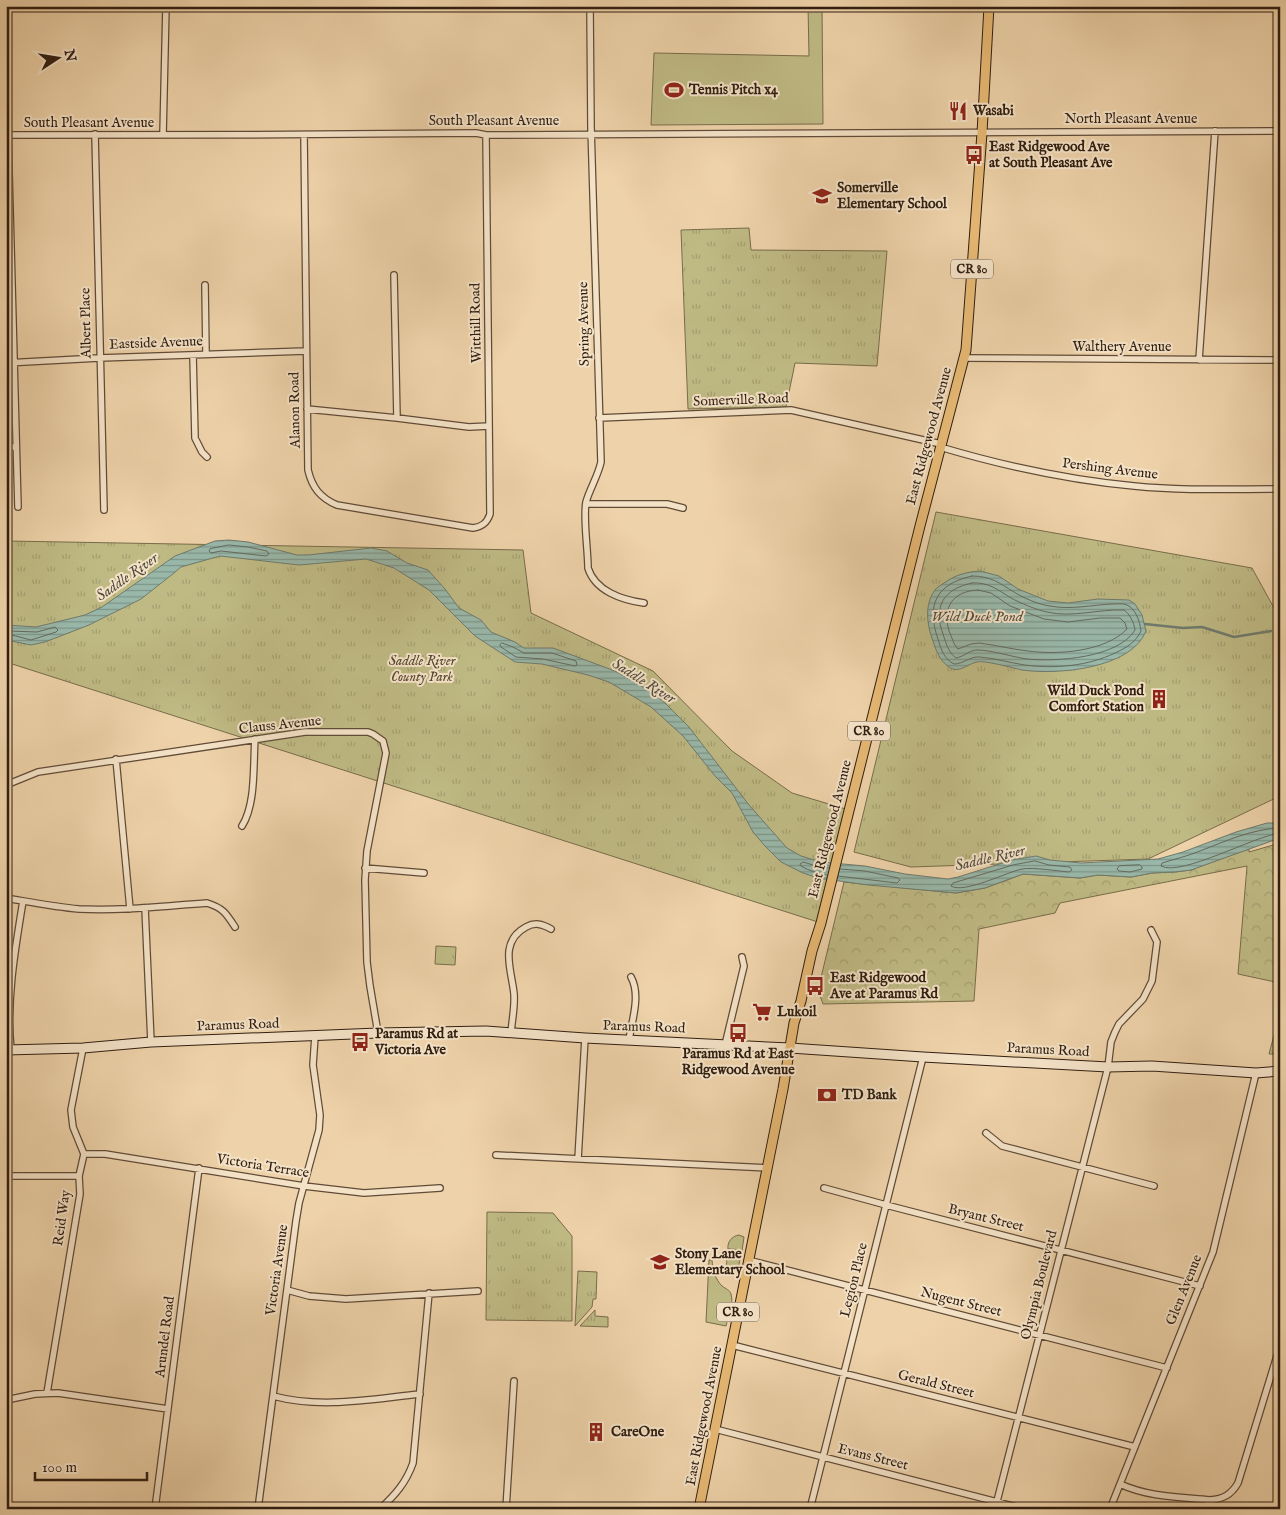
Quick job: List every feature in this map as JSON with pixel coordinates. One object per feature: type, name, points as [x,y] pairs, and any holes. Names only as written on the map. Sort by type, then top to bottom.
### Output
[{"type":"main road","name":"East Ridgewood Avenue","points":[[700,1509],[783,1089],[794,1023],[801,1002],[812,951],[821,923],[963,358],[966,341],[982,132],[989,6]]},
{"type":"main road","name":"Paramus Road","points":[[8,1050],[83,1048],[151,1042],[465,1031],[1108,1067],[1152,1066],[1256,1073],[1280,1071]]},
{"type":"street","points":[[163,136],[166,6]]},
{"type":"street","name":"Spring Avenue","points":[[590,6],[591,134],[600,462],[599,472],[586,504],[588,568],[590,575],[603,589],[632,601],[644,603]]},
{"type":"street","points":[[1199,360],[1215,131]]},
{"type":"street","name":"North Pleasant Avenue","points":[[982,132],[1280,131]]},
{"type":"street","name":"South Pleasant Avenue","points":[[7,135],[982,132]]},
{"type":"street","name":"Albert Place","points":[[95,134],[104,510]]},
{"type":"street","name":"Witthill Road","points":[[486,134],[490,510]]},
{"type":"street","points":[[7,135],[18,507]]},
{"type":"street","name":"Alanon Road","points":[[304,135],[308,470],[310,480],[315,489],[328,502],[343,507],[473,528],[484,524],[488,520],[490,510]]},
{"type":"street","points":[[394,275],[397,418]]},
{"type":"street","points":[[205,285],[206,354]]},
{"type":"street","name":"Eastside Avenue","points":[[6,363],[306,351]]},
{"type":"street","points":[[192,355],[195,438],[207,457]]},
{"type":"street","name":"Walthery Avenue","points":[[963,358],[1280,360]]},
{"type":"street","points":[[307,408],[469,427],[489,426]]},
{"type":"street","name":"Somerville Road","points":[[599,418],[791,410],[940,446]]},
{"type":"street","name":"Pershing Avenue","points":[[940,446],[989,462],[1093,482],[1171,489],[1280,490]]},
{"type":"street","points":[[6,447],[16,447]]},
{"type":"street","points":[[586,504],[667,504],[683,508]]},
{"type":"street","name":"Clauss Avenue","points":[[6,785],[38,772],[305,732],[368,732],[378,736],[383,741],[386,753],[365,868],[367,962],[378,1033]]},
{"type":"street","points":[[242,826],[251,805],[255,739]]},
{"type":"street","points":[[116,759],[130,908]]},
{"type":"street","points":[[365,868],[424,873]]},
{"type":"street","points":[[6,898],[80,909],[145,908],[207,903],[218,906],[226,913],[235,927]]},
{"type":"street","points":[[8,1050],[11,989],[23,901]]},
{"type":"street","points":[[145,908],[151,1042]]},
{"type":"street","points":[[511,1033],[514,996],[509,965],[509,951],[512,942],[516,935],[528,926],[536,923],[543,924],[551,929]]},
{"type":"street","name":"Olympia Boulevard","points":[[995,1509],[1108,1067],[1111,1042],[1119,1024],[1143,999],[1152,981],[1157,942],[1151,930]]},
{"type":"street","points":[[725,1045],[744,966],[742,958]]},
{"type":"street","points":[[629,1040],[636,993],[635,985],[630,976]]},
{"type":"street","name":"Victoria Avenue","points":[[258,1509],[296,1221],[319,1130],[320,1114],[313,1065],[315,1036]]},
{"type":"street","points":[[578,1159],[585,1038]]},
{"type":"street","points":[[83,1048],[71,1118],[84,1154]]},
{"type":"street","name":"Legion Place","points":[[810,1509],[923,1057]]},
{"type":"street","name":"Glen Avenue","points":[[1110,1509],[1213,1252],[1256,1073]]},
{"type":"street","points":[[986,1133],[1002,1146],[1154,1186]]},
{"type":"street","name":"Victoria Terrace","points":[[84,1154],[105,1154],[304,1186],[364,1193],[440,1188]]},
{"type":"street","name":"Reid Way","points":[[47,1393],[80,1194],[79,1176],[84,1154]]},
{"type":"street","points":[[496,1155],[767,1168]]},
{"type":"street","name":"Arundel Road","points":[[155,1509],[199,1168]]},
{"type":"street","points":[[6,1176],[79,1176]]},
{"type":"street","name":"Bryant Street","points":[[824,1188],[886,1206],[1200,1286]]},
{"type":"street","name":"Nugent Street","points":[[748,1260],[1167,1368]]},
{"type":"street","points":[[287,1290],[309,1296],[346,1298],[478,1291]]},
{"type":"street","points":[[380,1509],[396,1494],[410,1474],[415,1454],[429,1293]]},
{"type":"street","name":"Gerald Street","points":[[732,1345],[1135,1447]]},
{"type":"street","points":[[1120,1484],[1157,1496],[1217,1500],[1229,1494],[1238,1483],[1280,1346]]},
{"type":"street","points":[[506,1509],[514,1381]]},
{"type":"street","points":[[6,1400],[35,1394],[58,1393],[168,1409]]},
{"type":"street","points":[[273,1396],[298,1402],[340,1403],[420,1394]]},
{"type":"street","name":"Evans Street","points":[[715,1429],[1024,1509]]},
{"type":"street","points":[[15,1509],[26,1507],[51,1509]]},
{"type":"green space","points":[[808,6],[822,6],[823,124],[651,125],[654,53],[809,56]]},
{"type":"green space","points":[[749,228],[751,250],[887,251],[877,366],[795,363],[786,407],[688,409],[681,230]]},
{"type":"green space","points":[[936,512],[1252,568],[1280,619],[1280,796],[1148,859],[911,867],[854,852]]},
{"type":"green space","name":"Saddle River County Park","points":[[6,541],[523,550],[531,613],[653,671],[732,751],[792,793],[849,810],[821,923],[6,662]]},
{"type":"green space","points":[[1280,843],[1280,983],[1238,974],[1247,866],[1060,903],[1055,913],[979,929],[974,1001],[823,1004],[818,990],[844,882],[956,893],[985,888],[1023,874],[1080,878],[1098,875],[1131,877],[1152,873],[1191,870],[1249,848],[1249,852]]},
{"type":"green space","points":[[436,946],[456,947],[455,965],[435,964]]},
{"type":"green space","points":[[1280,1015],[1280,1054],[1269,1054],[1278,1020]]},
{"type":"green space","points":[[487,1212],[553,1213],[572,1236],[572,1321],[486,1320]]},
{"type":"green space","points":[[739,1235],[744,1237],[742,1251],[728,1249],[728,1244],[731,1240]]},
{"type":"green space","points":[[727,1253],[741,1254],[737,1274],[735,1275],[729,1271],[727,1266]]},
{"type":"green space","points":[[709,1260],[712,1260],[718,1280],[731,1294],[731,1306],[726,1326],[706,1322]]},
{"type":"green space","points":[[578,1271],[597,1272],[596,1299],[593,1299],[592,1307],[575,1326]]},
{"type":"green space","points":[[595,1310],[595,1316],[608,1317],[608,1327],[580,1326]]},
{"type":"water","points":[[215,541],[248,542],[297,555],[371,548],[387,551],[407,563],[428,570],[459,608],[481,620],[491,632],[524,648],[553,648],[615,671],[650,691],[689,727],[749,805],[787,848],[801,856],[821,862],[865,866],[905,874],[948,879],[1012,860],[1036,856],[1050,860],[1081,863],[1158,859],[1267,823],[1280,823],[1280,838],[1191,870],[1152,873],[1131,877],[1098,875],[1080,878],[1023,874],[985,888],[956,893],[868,885],[818,878],[781,862],[765,846],[753,832],[732,793],[715,776],[683,736],[651,707],[609,682],[588,675],[542,664],[515,662],[475,636],[429,590],[394,568],[366,559],[299,565],[220,556],[181,567],[141,599],[89,625],[45,642],[31,645],[6,640],[6,625],[36,627],[85,615],[102,607],[175,556]]},
{"type":"water","name":"Wild Duck Pond","points":[[980,571],[999,576],[1018,589],[1048,601],[1068,603],[1098,599],[1129,600],[1135,604],[1142,615],[1146,631],[1138,644],[1125,654],[1092,667],[1073,670],[1037,671],[981,662],[973,663],[960,669],[953,669],[941,659],[934,645],[928,622],[929,602],[936,589],[948,580],[961,574]]},
{"type":"waterway","points":[[1145,624],[1183,628],[1202,627],[1234,637],[1271,631]]},
{"type":"place","name":"Tennis Pitch x4","points":[[674,90]]},
{"type":"place","name":"Wasabi","points":[[958,111]]},
{"type":"place","name":"East Ridgewood Ave at South Pleasant Ave","points":[[974,155]]},
{"type":"place","name":"Somerville Elementary School","points":[[822,196]]},
{"type":"place","name":"Wild Duck Pond Comfort Station","points":[[1159,699]]},
{"type":"place","name":"East Ridgewood Ave at Paramus Rd","points":[[815,986]]},
{"type":"place","name":"Lukoil","points":[[762,1012]]},
{"type":"place","name":"Paramus Rd at East Ridgewood Avenue","points":[[738,1033]]},
{"type":"place","name":"Paramus Rd at Victoria Ave","points":[[360,1042]]},
{"type":"place","name":"TD Bank","points":[[827,1095]]},
{"type":"place","name":"Stony Lane Elementary School","points":[[660,1262]]},
{"type":"place","name":"CareOne","points":[[596,1432]]},
{"type":"water label","name":"Saddle River","points":[[127,577]]},
{"type":"water label","name":"Saddle River","points":[[644,681]]},
{"type":"water label","name":"Saddle River","points":[[990,858]]}]
